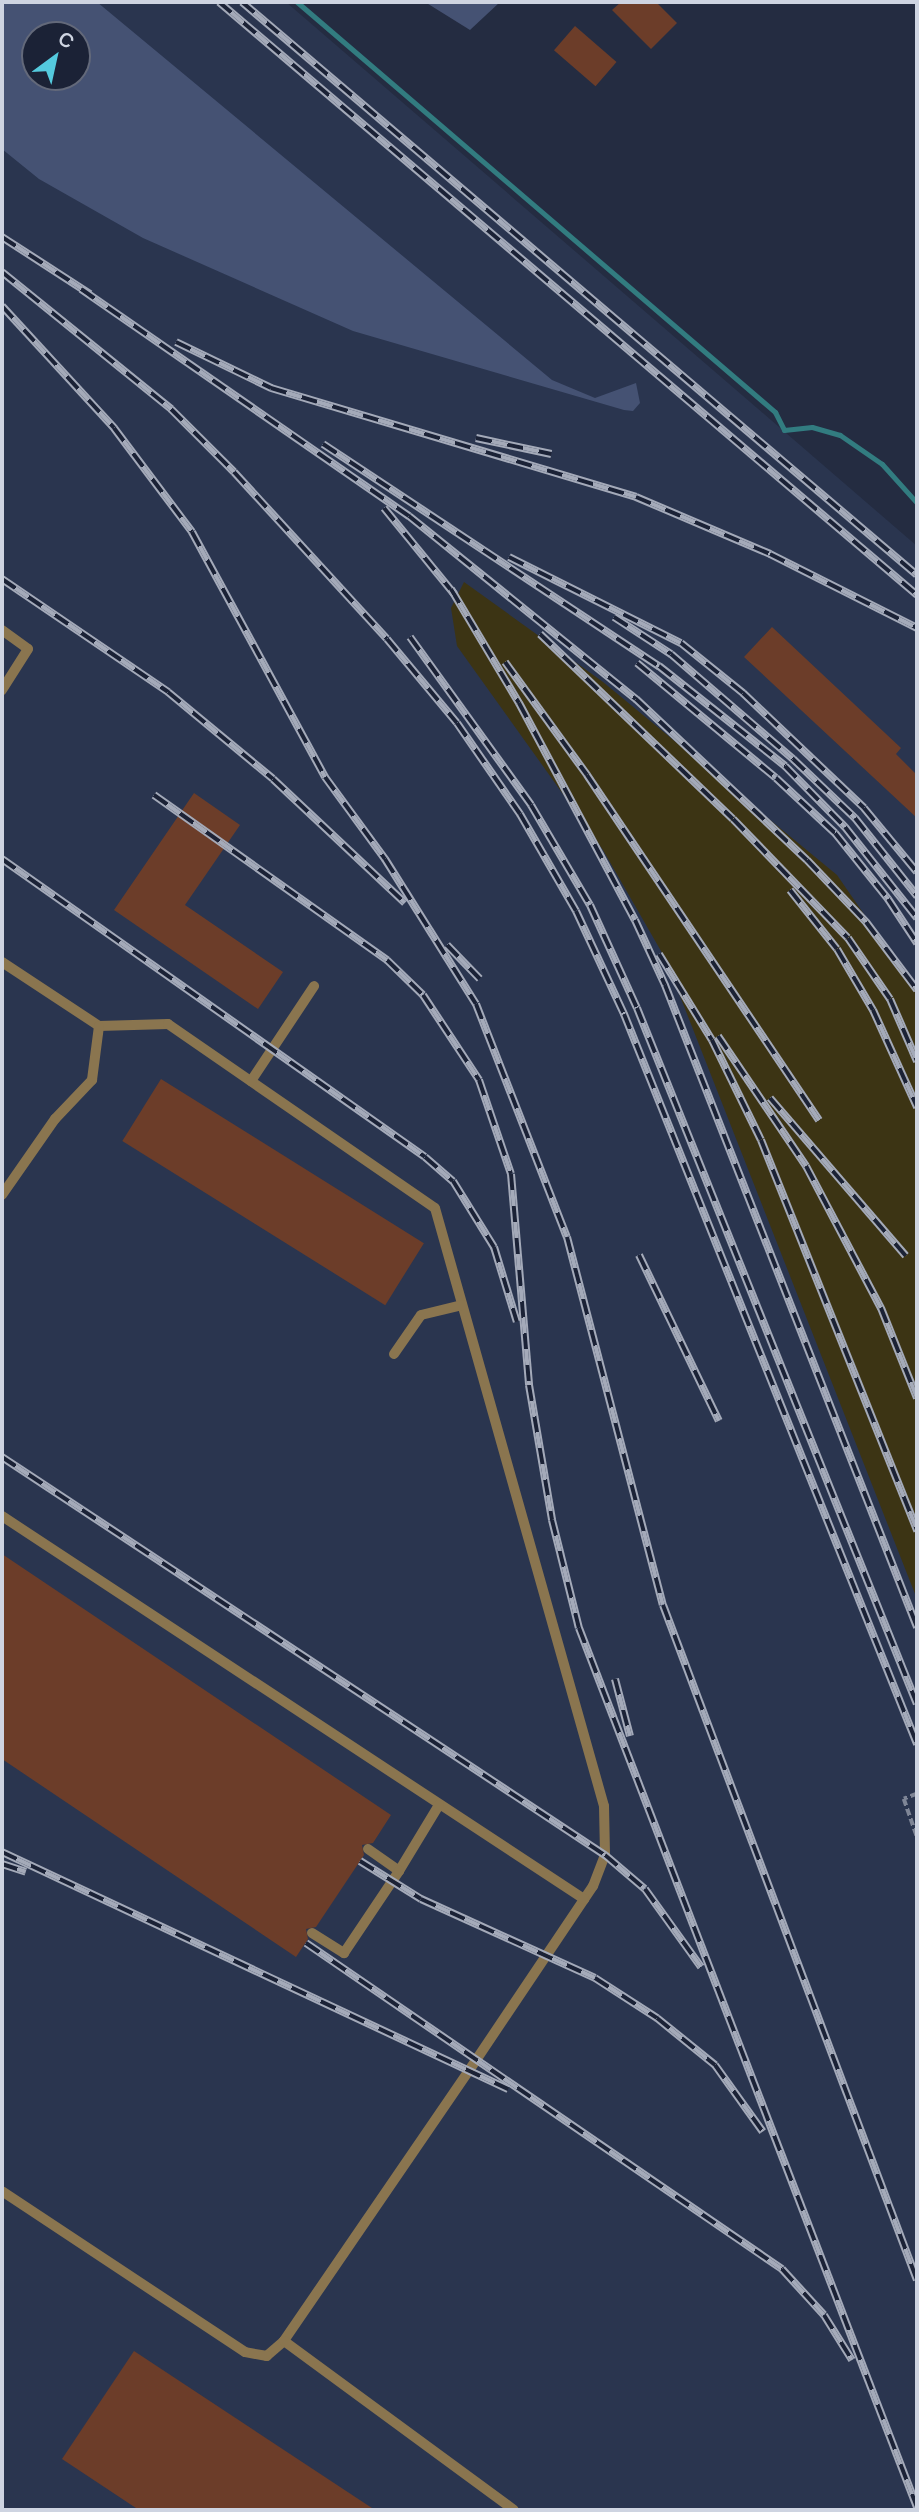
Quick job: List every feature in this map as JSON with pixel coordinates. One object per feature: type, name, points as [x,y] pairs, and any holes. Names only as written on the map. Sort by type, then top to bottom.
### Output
[{"type":"lane","points":[[2,630],[29,649],[2,690]]},
{"type":"lane","points":[[2,962],[99,1026],[168,1024],[435,1208],[604,1805],[605,1856],[584,1899],[284,2341],[267,2356],[245,2352],[2,2191]]},
{"type":"lane","points":[[251,1081],[314,986]]},
{"type":"lane","points":[[2,1195],[55,1119],[92,1080],[99,1026]]},
{"type":"lane","points":[[394,1354],[422,1315],[462,1305]]},
{"type":"lane","points":[[2,1516],[584,1899]]},
{"type":"lane","points":[[312,1933],[344,1953],[439,1805]]},
{"type":"lane","points":[[368,1849],[399,1871]]},
{"type":"lane","points":[[284,2341],[514,2510]]},
{"type":"path","points":[[917,1794],[904,1799],[917,1836]]},
{"type":"shaded area","points":[[2,2],[286,2],[917,546],[917,2510],[2,2510]]},
{"type":"shaded area","points":[[2,2],[97,2],[552,380],[595,398],[636,383],[640,403],[633,411],[624,410],[353,331],[143,238],[39,179],[2,149]]},
{"type":"shaded area","points":[[425,2],[500,2],[470,30]]},
{"type":"sand","points":[[464,582],[603,682],[837,875],[917,991],[917,1599],[665,958],[603,850],[457,646],[451,608]]},
{"type":"building","points":[[621,2],[656,2],[677,23],[651,49],[612,10]]},
{"type":"building","points":[[575,26],[617,62],[596,86],[554,50]]},
{"type":"building","points":[[772,627],[901,748],[896,754],[917,775],[917,818],[744,657]]},
{"type":"building","points":[[194,793],[240,825],[185,905],[283,972],[258,1009],[114,910]]},
{"type":"building","points":[[161,1079],[424,1243],[385,1305],[122,1141]]},
{"type":"building","points":[[2,1554],[391,1815],[373,1843],[362,1845],[364,1855],[316,1927],[306,1929],[308,1939],[296,1957],[2,1759]]},
{"type":"building","points":[[134,2351],[375,2510],[139,2510],[62,2459]]},
{"type":"waterway","points":[[297,2],[775,412],[784,430],[812,427],[840,435],[882,464],[917,503]]},
{"type":"railway","points":[[219,2],[917,595]]},
{"type":"railway","points":[[242,2],[917,575]]},
{"type":"railway","points":[[2,237],[90,294]]},
{"type":"railway","points":[[2,272],[171,409],[234,472],[387,639],[457,723],[520,814],[576,911],[624,1014],[917,1744]]},
{"type":"railway","points":[[81,289],[409,516],[636,699],[807,860],[866,922],[917,990]]},
{"type":"railway","points":[[2,306],[114,428],[192,532],[325,777],[385,859],[476,1004],[567,1237],[663,1605],[917,2280]]},
{"type":"railway","points":[[176,342],[271,388],[636,497],[770,554],[917,628]]},
{"type":"railway","points":[[476,438],[551,454]]},
{"type":"railway","points":[[323,444],[659,666],[785,766],[845,827],[917,918]]},
{"type":"railway","points":[[384,508],[455,595]]},
{"type":"railway","points":[[509,557],[681,643],[743,693],[864,808],[917,872]]},
{"type":"railway","points":[[2,579],[168,692],[273,779],[405,903]]},
{"type":"railway","points":[[451,589],[519,703],[635,920],[665,985],[917,1627]]},
{"type":"railway","points":[[614,617],[671,654],[793,759],[855,818],[917,896]]},
{"type":"railway","points":[[540,634],[733,819],[848,938],[890,999],[917,1061]]},
{"type":"railway","points":[[410,637],[531,805],[590,905],[637,1008],[917,1704]]},
{"type":"railway","points":[[505,662],[587,775],[819,1120]]},
{"type":"railway","points":[[637,663],[776,778],[835,833],[888,899],[917,943]]},
{"type":"railway","points":[[154,795],[387,960],[423,995],[479,1080],[511,1174],[529,1385],[552,1520],[579,1628],[917,2507]]},
{"type":"railway","points":[[2,859],[425,1157],[453,1181],[494,1247],[517,1322]]},
{"type":"railway","points":[[790,890],[837,949],[873,1010],[917,1107]]},
{"type":"railway","points":[[447,945],[480,979]]},
{"type":"railway","points":[[659,954],[712,1040],[761,1140],[917,1531]]},
{"type":"railway","points":[[718,1036],[806,1166],[881,1308],[917,1398]]},
{"type":"railway","points":[[770,1098],[906,1256]]},
{"type":"railway","points":[[639,1255],[719,1421]]},
{"type":"railway","points":[[2,1457],[605,1855],[645,1889],[701,1967]]},
{"type":"railway","points":[[615,1679],[630,1736]]},
{"type":"railway","points":[[2,1852],[508,2089]]},
{"type":"railway","points":[[360,1861],[421,1899],[595,1978],[657,2018],[715,2065],[763,2132]]},
{"type":"railway","points":[[2,1864],[26,1872]]},
{"type":"railway","points":[[306,1943],[782,2269],[824,2315],[852,2360]]}]
